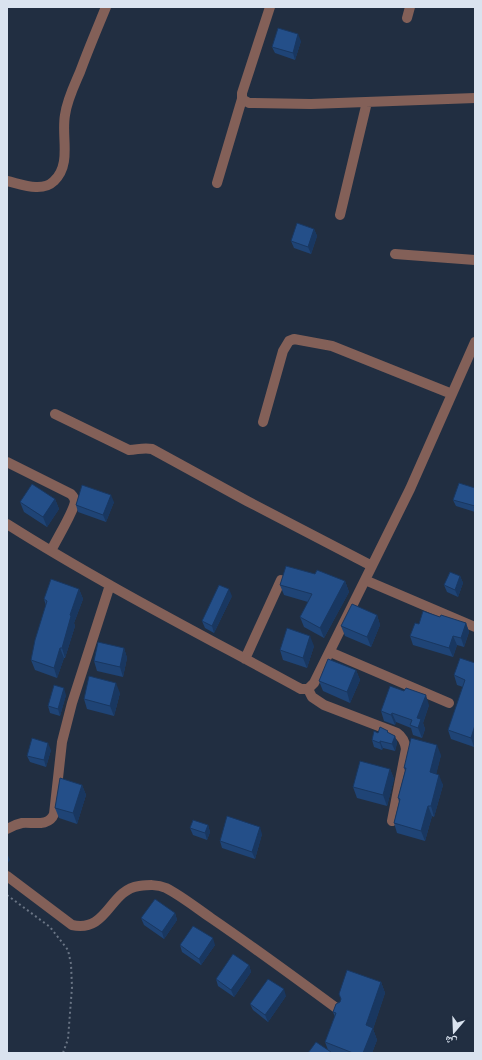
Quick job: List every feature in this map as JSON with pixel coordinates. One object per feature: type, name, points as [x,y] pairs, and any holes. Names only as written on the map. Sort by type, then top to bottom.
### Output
[{"type":"street","points":[[7,182],[34,187],[44,187],[52,183],[60,174],[64,162],[63,130],[67,102],[106,7]]},
{"type":"street","points":[[217,183],[242,99],[242,93],[270,7]]},
{"type":"street","points":[[407,18],[410,7]]},
{"type":"street","points":[[242,99],[249,103],[311,104],[475,98]]},
{"type":"street","points":[[340,215],[367,102]]},
{"type":"street","points":[[395,254],[475,260]]},
{"type":"street","points":[[263,422],[282,351],[289,341],[294,338],[332,346],[452,394]]},
{"type":"street","points":[[7,524],[110,585],[301,689],[308,689],[314,683],[330,652],[410,489],[475,342]]},
{"type":"street","points":[[55,414],[129,450],[136,450],[145,447],[152,449],[254,505],[372,566]]},
{"type":"street","points":[[7,462],[71,494],[74,497],[75,501],[72,510],[51,551]]},
{"type":"street","points":[[245,659],[280,580]]},
{"type":"street","points":[[365,580],[475,627]]},
{"type":"street","points":[[7,828],[22,823],[44,822],[52,818],[54,814],[62,742],[72,703],[110,585]]},
{"type":"street","points":[[330,652],[449,703]]},
{"type":"street","points":[[308,689],[312,697],[324,705],[397,733],[401,736],[405,743],[406,749],[392,821]]},
{"type":"street","points":[[7,876],[72,924],[81,926],[92,924],[104,914],[118,897],[133,887],[152,885],[165,888],[220,924],[340,1010]]},
{"type":"path","points":[[7,895],[50,927],[68,950],[71,964],[72,988],[68,1039],[63,1053]]},
{"type":"building","points":[[278,28],[298,34],[293,53],[272,47]]},
{"type":"building","points":[[297,223],[314,229],[308,247],[291,241]]},
{"type":"building","points":[[459,483],[475,488],[475,506],[453,500]]},
{"type":"building","points":[[32,484],[55,499],[43,517],[20,502]]},
{"type":"building","points":[[82,485],[111,495],[103,515],[76,505]]},
{"type":"building","points":[[286,566],[315,574],[317,570],[345,581],[320,628],[300,617],[312,594],[280,585]]},
{"type":"building","points":[[450,572],[460,576],[455,590],[444,585]]},
{"type":"building","points":[[51,579],[79,589],[70,615],[71,616],[62,648],[60,648],[54,668],[31,660],[35,640],[47,601],[44,599]]},
{"type":"building","points":[[219,585],[229,589],[212,626],[202,621]]},
{"type":"building","points":[[352,604],[377,615],[367,637],[341,626]]},
{"type":"building","points":[[423,611],[440,617],[441,615],[466,623],[461,638],[453,636],[449,648],[410,636],[415,623],[419,624]]},
{"type":"building","points":[[287,628],[310,636],[303,658],[280,650]]},
{"type":"building","points":[[98,642],[124,648],[120,667],[94,661]]},
{"type":"building","points":[[460,658],[475,663],[475,725],[471,738],[448,730],[465,680],[454,675]]},
{"type":"building","points":[[328,659],[356,670],[347,692],[319,681]]},
{"type":"building","points":[[89,676],[116,683],[110,706],[84,699]]},
{"type":"building","points":[[54,685],[64,688],[58,709],[48,706]]},
{"type":"building","points":[[390,686],[404,691],[406,688],[426,695],[417,718],[421,719],[418,728],[410,725],[412,720],[381,711]]},
{"type":"building","points":[[380,727],[395,736],[392,744],[380,741],[380,743],[372,740],[374,731],[378,733]]},
{"type":"building","points":[[32,738],[48,743],[44,760],[27,756]]},
{"type":"building","points":[[411,738],[437,745],[430,772],[439,775],[431,806],[428,806],[421,831],[394,823]]},
{"type":"building","points":[[360,761],[390,769],[383,795],[353,787]]},
{"type":"building","points":[[60,778],[82,785],[73,813],[55,808]]},
{"type":"building","points":[[227,816],[260,827],[252,852],[220,841]]},
{"type":"building","points":[[193,820],[208,825],[205,833],[190,828]]},
{"type":"building","points":[[155,899],[175,913],[162,932],[141,918]]},
{"type":"building","points":[[193,926],[213,938],[199,959],[180,945]]},
{"type":"building","points":[[233,954],[249,965],[231,990],[216,979]]},
{"type":"building","points":[[347,970],[381,982],[366,1025],[373,1028],[363,1053],[353,1053],[325,1042],[336,1013],[333,1012],[336,1004],[340,1002],[341,999],[339,994]]},
{"type":"building","points":[[268,979],[284,989],[265,1015],[250,1004]]},
{"type":"building","points":[[316,1042],[331,1052],[331,1053],[308,1053]]}]
